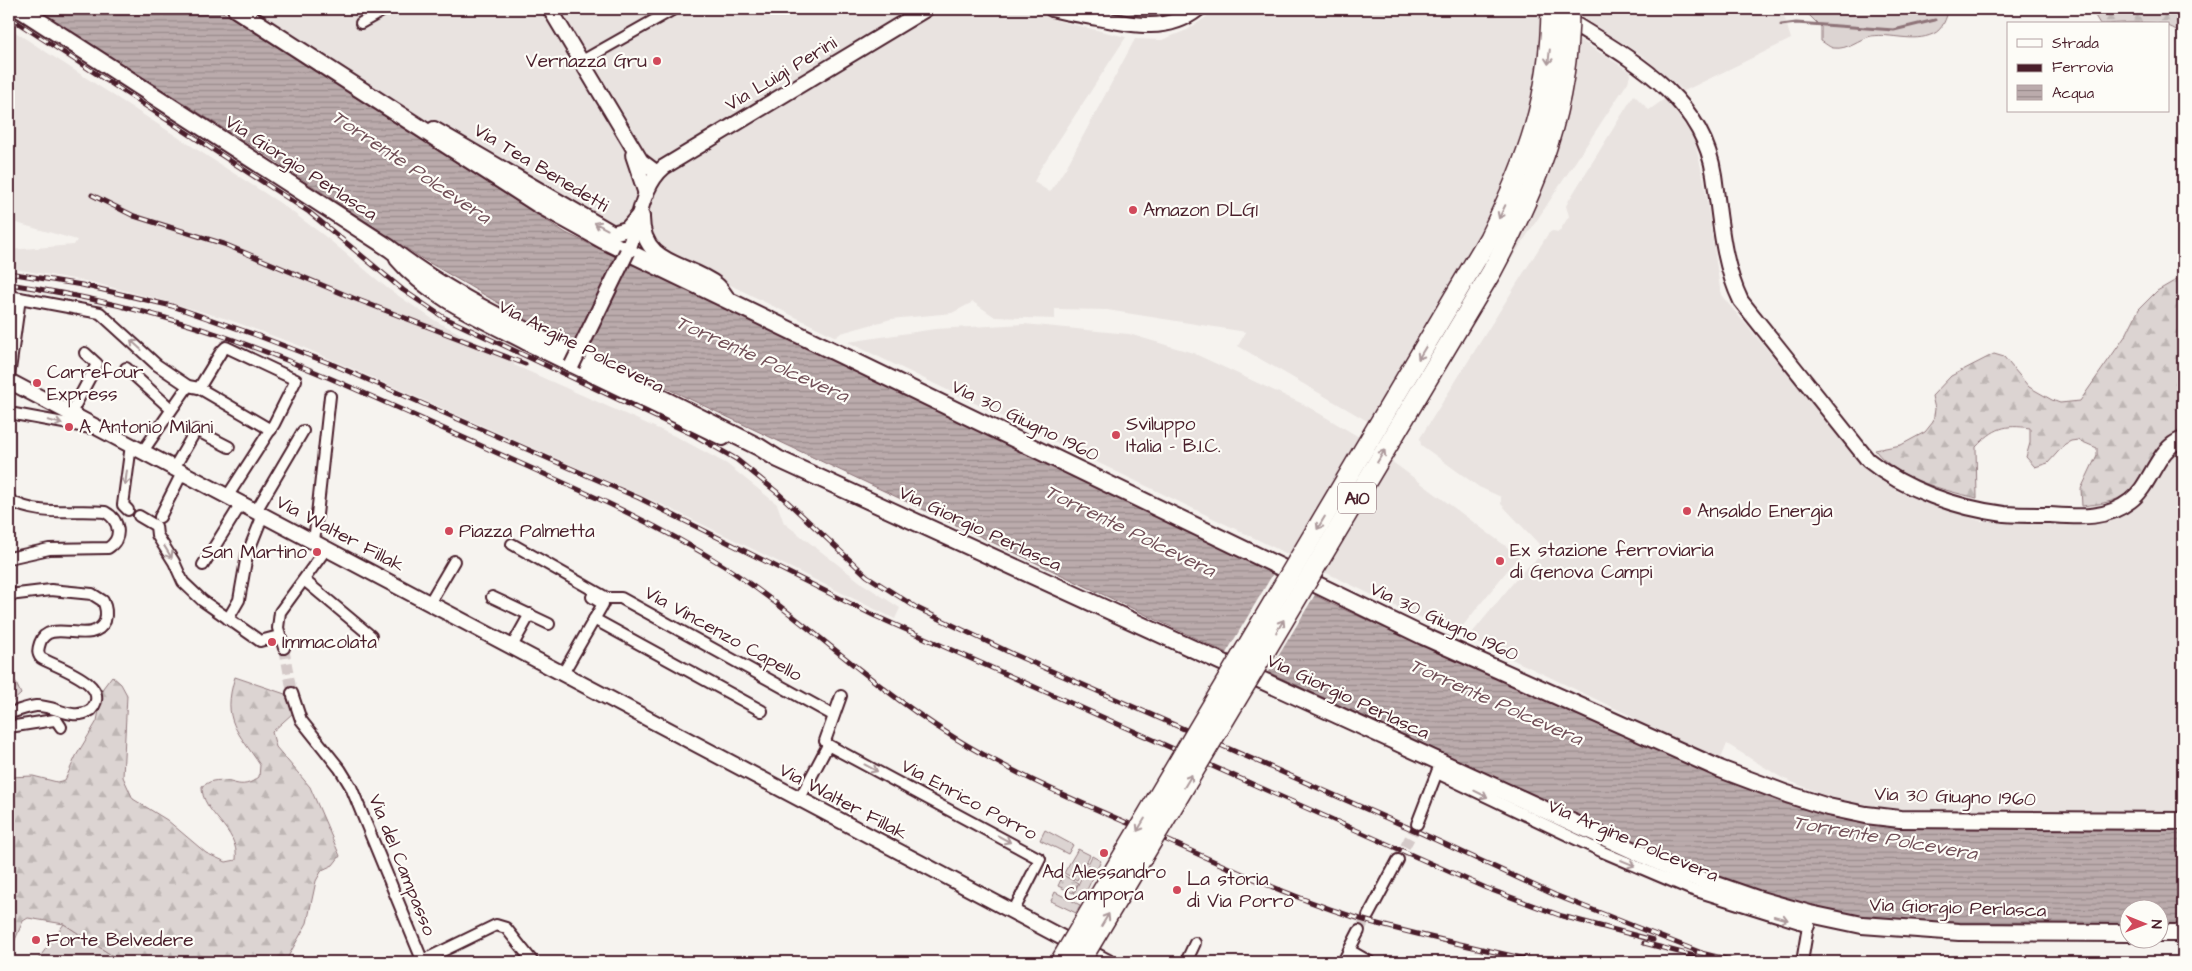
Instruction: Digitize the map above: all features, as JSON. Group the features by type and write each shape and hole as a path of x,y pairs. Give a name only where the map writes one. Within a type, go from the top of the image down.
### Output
{"highway":[{"name":"A10","path":"1060,962 1489,238 1522,168 1537,124 1548,64 1550,9"},
{"name":"A10","path":"1080,962 1482,288 1517,224 1542,167 1556,119 1566,71 1569,9"}],"main road":[{"name":"Via Giorgio Perlasca","path":"20,9 388,248 414,268 574,359 759,447 774,460 1439,768 1685,874 1757,899 1809,920 1959,932 2120,933"},
{"name":"Via Tea Benedetti","path":"236,9 538,204 627,252"},
{"path":"550,9 641,160 657,173 643,204 627,252 574,359"},
{"name":"Via Luigi Perini","path":"657,173 926,9"},
{"path":"1052,9 1119,22 1157,26 1183,18 1198,9"},
{"path":"1550,9 1644,69 1682,104 1706,144 1714,172 1729,270 1741,301 1868,460 1883,473 1903,484 1972,508 2005,514 2093,517 2120,508 2131,501 2170,445 2183,439"},
{"name":"Via Tea Benedetti","path":"416,126 436,129 614,233 627,229 643,204"},
{"path":"631,144 643,204"},
{"name":"Via 30 Giugno 1960","path":"643,204 642,227 652,249 662,258 717,285 729,300"},
{"name":"Via 30 Giugno 1960","path":"627,252 1423,636 1720,770 1786,794 1866,815 1900,819 2183,821"},
{"name":"Via Walter Fillak","path":"9,379 178,471 430,602 511,648 1108,962"},
{"path":"2170,933 2183,933"}],"street":[{"path":"246,9 254,15 256,22"},
{"path":"361,23 386,9"},
{"path":"582,61 674,9"},
{"path":"9,296 100,313 157,364 188,386 199,388 271,430"},
{"path":"9,379 20,298"},
{"path":"199,388 220,352 226,347 294,378 296,383 271,430 228,496"},
{"path":"71,413 97,364 85,353"},
{"path":"126,368 171,409"},
{"path":"128,510 123,505 137,448 188,386"},
{"path":"284,648 278,628 280,612 304,580 320,545 330,396"},
{"name":"Via Walter Fillak","path":"9,413 101,429"},
{"path":"160,517 196,430 229,447"},
{"path":"228,619 239,600 247,555 259,513 303,431"},
{"path":"9,500 28,509 59,512 106,512 116,522 118,532 115,542 108,548 50,549 9,558"},
{"path":"203,565 241,504"},
{"path":"139,516 156,526 157,535 174,562 183,582 203,601 260,640 279,636"},
{"name":"Via Vincenzo Capello","path":"512,544 607,598 621,598 833,715"},
{"path":"430,602 454,561"},
{"path":"304,580 371,636"},
{"path":"9,595 37,590 95,595 103,601 106,618 99,628 92,632 52,632 45,635 41,640 38,651 41,658 89,683 95,694 94,706 86,712 76,715 37,706 9,713"},
{"path":"562,675 603,604 582,591"},
{"path":"492,597 549,624"},
{"path":"511,648 530,614"},
{"path":"594,619 762,711"},
{"name":"Via del Campasso","path":"292,693 301,720 340,768 351,787 422,962 496,925 506,928 533,962"},
{"path":"799,800 828,745 825,740 841,696"},
{"path":"9,727 54,720 57,721 61,728"},
{"name":"Via Enrico Porro","path":"828,745 1040,859 1013,912"},
{"path":"1417,824 1439,768"},
{"path":"1368,916 1398,860"},
{"path":"1803,956 1809,920"},
{"path":"1343,962 1359,931"},
{"path":"1186,962 1195,943"},
{"path":"1349,950 1370,962"}],"shaded area":[{"path":"258,9 1026,9 1059,21 1126,37 1040,169 1034,182 1050,192 1067,166 1135,39 1162,40 1187,30 1218,9 1524,9 1543,17 1631,72 1628,82 1471,320 1388,433 1238,346 1246,332 1107,310 1055,309 1055,319 995,317 973,302 952,313 891,319 841,333 836,337 604,223 504,165 445,127 411,113 285,32"},
{"path":"1574,9 1782,9 1791,39 1684,91 1643,56 1572,11"},
{"path":"9,28 280,203 326,237 387,288 434,320 514,362 514,365 679,438 727,464 777,504 784,523 863,584 900,608 895,619 663,505 298,345 227,319 165,301 91,282 9,268 9,250 74,245 77,240 9,221"},
{"name":"Ansaldo Energia","path":"1634,95 1649,110 1666,98 1694,139 1704,180 1721,295 1865,465 1899,492 1981,521 2104,522 2128,511 2149,490 2179,448 2183,447 2183,815 1900,809 1863,805 1824,795 1782,778 1727,744 1720,761 1643,728 1631,716 1468,638 1522,572 1538,558 1539,544 1501,504 1501,497 1479,487 1421,445 1420,438 1548,234 1552,231 1559,232 1569,216 1566,206 1569,200"},
{"path":"1024,324 1129,334 1193,353 1305,405 1359,437 1519,556 1457,633 1397,607 848,342 935,329"}],"green space":[{"path":"1109,9 1144,9 1137,14"},
{"path":"1803,9 1949,9 1942,27 1925,37 1910,38 1879,35 1862,39 1848,46 1834,48 1821,41 1821,27"},
{"path":"2091,9 2157,9 2166,11 2183,9 2183,37 2177,30 2170,27 2170,22 2099,22"},
{"path":"2183,276 2183,432 2173,436 2158,449 2136,483 2119,498 2082,506 2081,489 2097,455 2097,448 2078,440 2071,441 2065,444 2048,463 2035,467 2026,457 2030,443 2030,428 2007,427 2000,429 1989,435 1976,447 1977,498 1936,487 1908,476 1895,469 1875,450 1901,445 1925,432 1933,422 1935,409 1932,396 1951,376 1994,354 2004,357 2029,387 2052,400 2060,403 2080,401 2126,335 2139,309 2157,291"},
{"path":"9,668 21,694 9,705"},
{"path":"112,676 121,684 127,695 123,777 133,799 167,820 206,853 226,862 236,860 236,849 227,830 207,805 203,796 202,786 212,781 220,780 241,784 252,782 259,777 260,765 239,734 231,715 231,692 235,677 285,694 293,713 272,732 276,747 310,787 340,856 333,865 322,870 316,881 307,923 285,962 122,962 64,924 28,918 23,921 9,954 9,777 33,776 57,782 65,780 76,756 97,721 103,688"},
{"path":"1045,830 1073,845 1068,854 1040,840"},
{"path":"1078,849 1090,855 1077,880 1064,873"},
{"path":"1092,856 1101,861 1083,898 1074,893"},
{"path":"1063,875 1078,883 1073,893 1058,886"},
{"path":"1055,892 1080,905 1076,913 1051,901"},
{"path":"64,924 122,962 36,962"}],"water":[{"name":"Torrente Polcevera","path":"35,9 218,9 566,233 1093,483 1334,605 1608,729 1786,804 1855,821 1919,827 2183,830 2183,925 2170,925 2170,898 2120,898 2120,925 1924,923 1868,917 1793,902 1691,868 1197,639 550,333 421,258 272,159"}],"pier":[{"path":"1274,572 1316,593 1267,675 1225,655"}],"waterway":[{"path":"1781,25 1796,23 1894,30 1935,20"}],"tunnel":[{"path":"284,648 292,693"},
{"path":"1398,860 1417,824"},
{"path":"1359,931 1368,916"}],"railway":[{"path":"9,17 309,212 403,290 443,317 694,435 736,459 778,493 867,576 917,608 1013,654 1423,834 1555,895 1702,953"},
{"path":"92,195 134,216 224,244 353,298 525,364"},
{"path":"9,273 82,285 172,306 334,365 639,498 873,615 1486,888 1562,916 1653,940"},
{"path":"9,284 117,305 197,327 286,360 380,400 601,500 694,548 755,588 875,682 937,727 970,747 1043,785 1245,875 1321,906 1374,923 1436,939 1539,962"},
{"path":"1644,943 1694,956"},
{"path":"1697,952 1738,962"}],"place":[{"name":"Vernazza Gru","path":"657,61"},
{"name":"Amazon DLG1","path":"1133,210"},
{"name":"Carrefour Express","path":"37,383"},
{"name":"A Antonio Milani","path":"69,427"},
{"name":"Sviluppo Italia - B.I.C.","path":"1116,435"},
{"name":"Ansaldo Energia","path":"1687,511"},
{"name":"Piazza Palmetta","path":"449,531"},
{"name":"San Martino","path":"317,552"},
{"name":"Ex stazione ferroviaria di Genova Campi","path":"1500,561"},
{"name":"Immacolata","path":"272,642"},
{"name":"Ad Alessandro Campora","path":"1104,853"},
{"name":"La storia di Via Porro","path":"1177,890"},
{"name":"Forte Belvedere","path":"36,940"}]}
